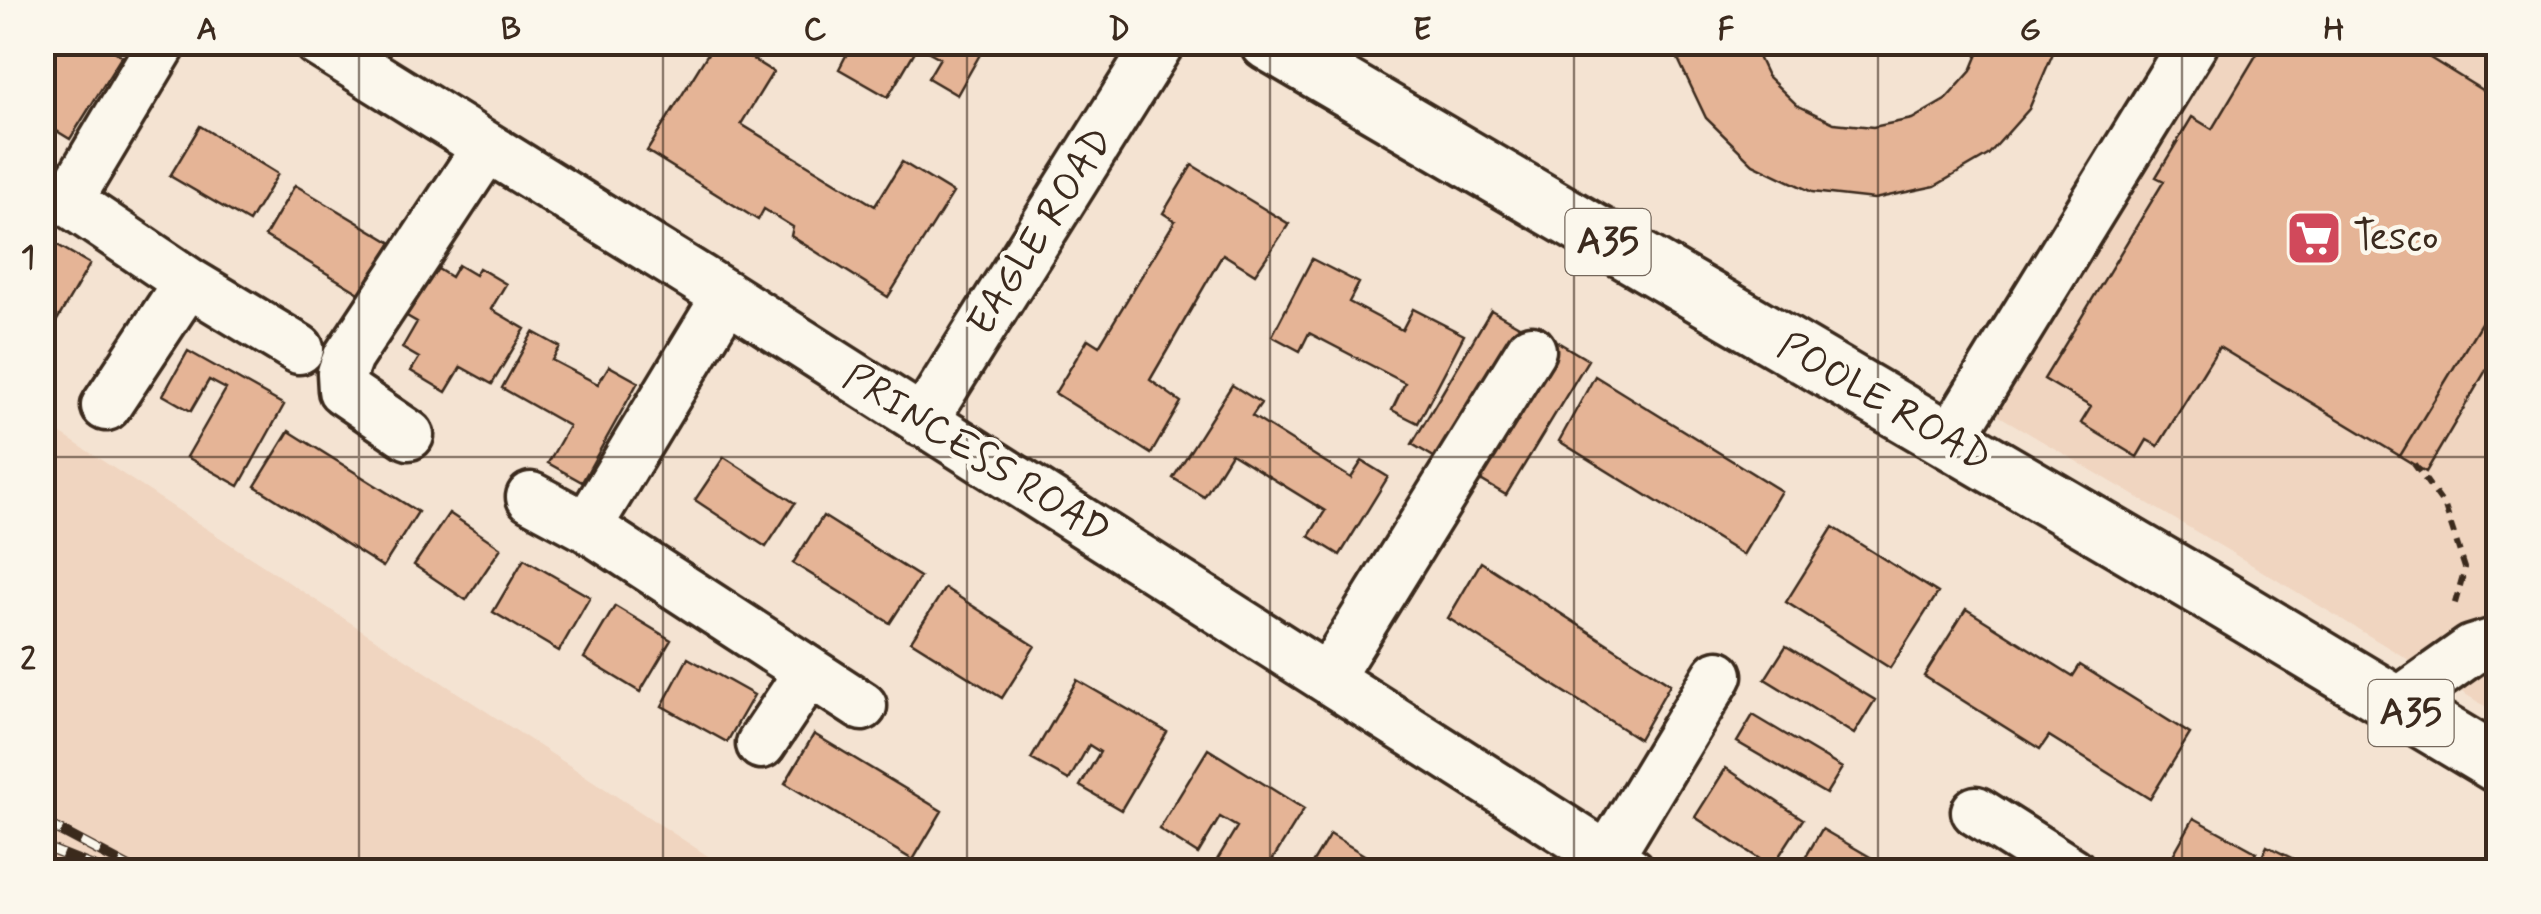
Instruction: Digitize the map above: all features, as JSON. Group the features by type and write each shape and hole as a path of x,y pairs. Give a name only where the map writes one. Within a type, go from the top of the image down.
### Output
{"highway":[{"name":"POOLE ROAD","path":"1268,42 2498,765"}],"street":[{"path":"163,42 55,193 188,282 300,349"},
{"name":"EAGLE ROAD","path":"922,422 1160,42"},
{"path":"1949,440 2194,42"},
{"name":"PRINCESS ROAD","path":"347,50 487,147 1620,864"},
{"path":"409,435 343,390 342,373 348,356 487,147"},
{"path":"106,406 188,282"},
{"path":"587,527 727,296"},
{"path":"1328,678 1531,350"},
{"path":"531,497 587,527 862,706"},
{"path":"2396,704 2472,650 2498,642"},
{"path":"761,744 808,672"},
{"path":"1620,864 1718,675"},
{"path":"1976,810 2072,872"}],"path":[{"path":"2414,464 2444,507 2464,568 2448,621"}],"shaded area":[{"path":"2163,43 2498,43 2498,714 1950,387"},
{"path":"43,422 731,871 43,871"}],"building":[{"path":"42,42 60,42 73,50 78,42 100,42 122,56 70,139 42,122"},
{"path":"715,42 725,42 773,72 741,124 875,206 902,162 953,193 888,297 791,236 793,227 764,209 758,220 647,151"},
{"path":"853,42 987,42 957,95 928,78 940,58 918,46 888,97 839,69"},
{"path":"1676,42 1751,42 1767,76 1797,105 1834,123 1873,127 1912,119 1945,100 1971,71 1983,42 2054,42 2029,109 1988,155 1935,186 1874,199 1812,192 1753,164 1706,118 1678,59"},
{"name":"Tesco","path":"2264,42 2404,42 2498,100 2498,295 2400,456 2219,347 2158,446 2147,440 2137,457 2081,423 2091,407 2044,379 2164,181 2156,177 2192,117 2212,129"},
{"path":"200,126 278,174 249,222 170,176"},
{"path":"1192,165 1289,224 1255,274 1223,254 1150,380 1181,402 1151,454 1055,393 1088,339 1099,346 1175,221 1163,213"},
{"path":"295,185 392,243 361,294 265,236"},
{"path":"42,236 90,264 49,334 42,330"},
{"path":"1312,259 1359,283 1349,302 1402,330 1413,309 1464,335 1418,423 1392,410 1405,383 1309,333 1300,351 1272,336"},
{"path":"458,265 475,275 479,268 506,284 491,309 525,329 492,384 461,367 446,392 411,371 419,358 402,348 417,322 405,315 433,266 451,277"},
{"path":"2498,295 2498,350 2426,472 2400,456"},
{"path":"1491,310 1519,326 1439,460 1412,444"},
{"path":"533,332 560,347 552,360 598,384 609,366 638,382 582,482 548,463 569,426 502,388"},
{"path":"1556,341 1588,360 1506,495 1474,476"},
{"path":"188,351 284,405 239,486 187,457 226,389 209,380 191,411 163,395"},
{"path":"1595,376 1781,491 1743,555 1559,441"},
{"path":"1232,385 1261,403 1252,416 1351,478 1362,461 1388,477 1340,555 1309,536 1325,511 1231,453 1204,497 1173,478"},
{"path":"289,431 418,512 383,567 255,486"},
{"path":"724,457 795,503 766,547 695,500"},
{"path":"449,513 501,548 466,600 414,565"},
{"path":"823,516 920,577 890,623 793,563"},
{"path":"1833,527 1938,593 1890,668 1786,602"},
{"path":"524,559 590,597 559,651 493,612"},
{"path":"1481,562 1670,684 1639,739 1448,618"},
{"path":"945,588 1035,646 1002,698 911,641"},
{"path":"615,606 671,640 640,692 584,658"},
{"path":"1966,609 2073,676 2080,665 2190,734 2150,799 2049,736 2040,749 1924,676"},
{"path":"1786,646 1875,700 1854,734 1765,679"},
{"path":"688,658 754,695 727,742 662,706"},
{"path":"1077,680 1167,732 1121,810 1080,786 1100,752 1089,745 1069,780 1031,759"},
{"path":"1753,715 1842,768 1826,794 1737,742"},
{"path":"814,734 942,811 913,860 785,783"},
{"path":"1208,749 1304,809 1265,872 1229,872 1215,863 1237,827 1220,817 1198,854 1159,829"},
{"path":"1726,768 1803,819 1772,867 1695,817"},
{"path":"2194,818 2256,852 2245,872 2186,872 2169,862"},
{"path":"1822,829 1896,872 1797,872"},
{"path":"1330,834 1392,872 1307,872"},
{"path":"2267,846 2320,872 2255,872"}],"railway":[{"path":"42,821 138,872"},
{"path":"42,846 107,872"}],"place":[{"name":"Tesco","path":"2314,238"}]}
